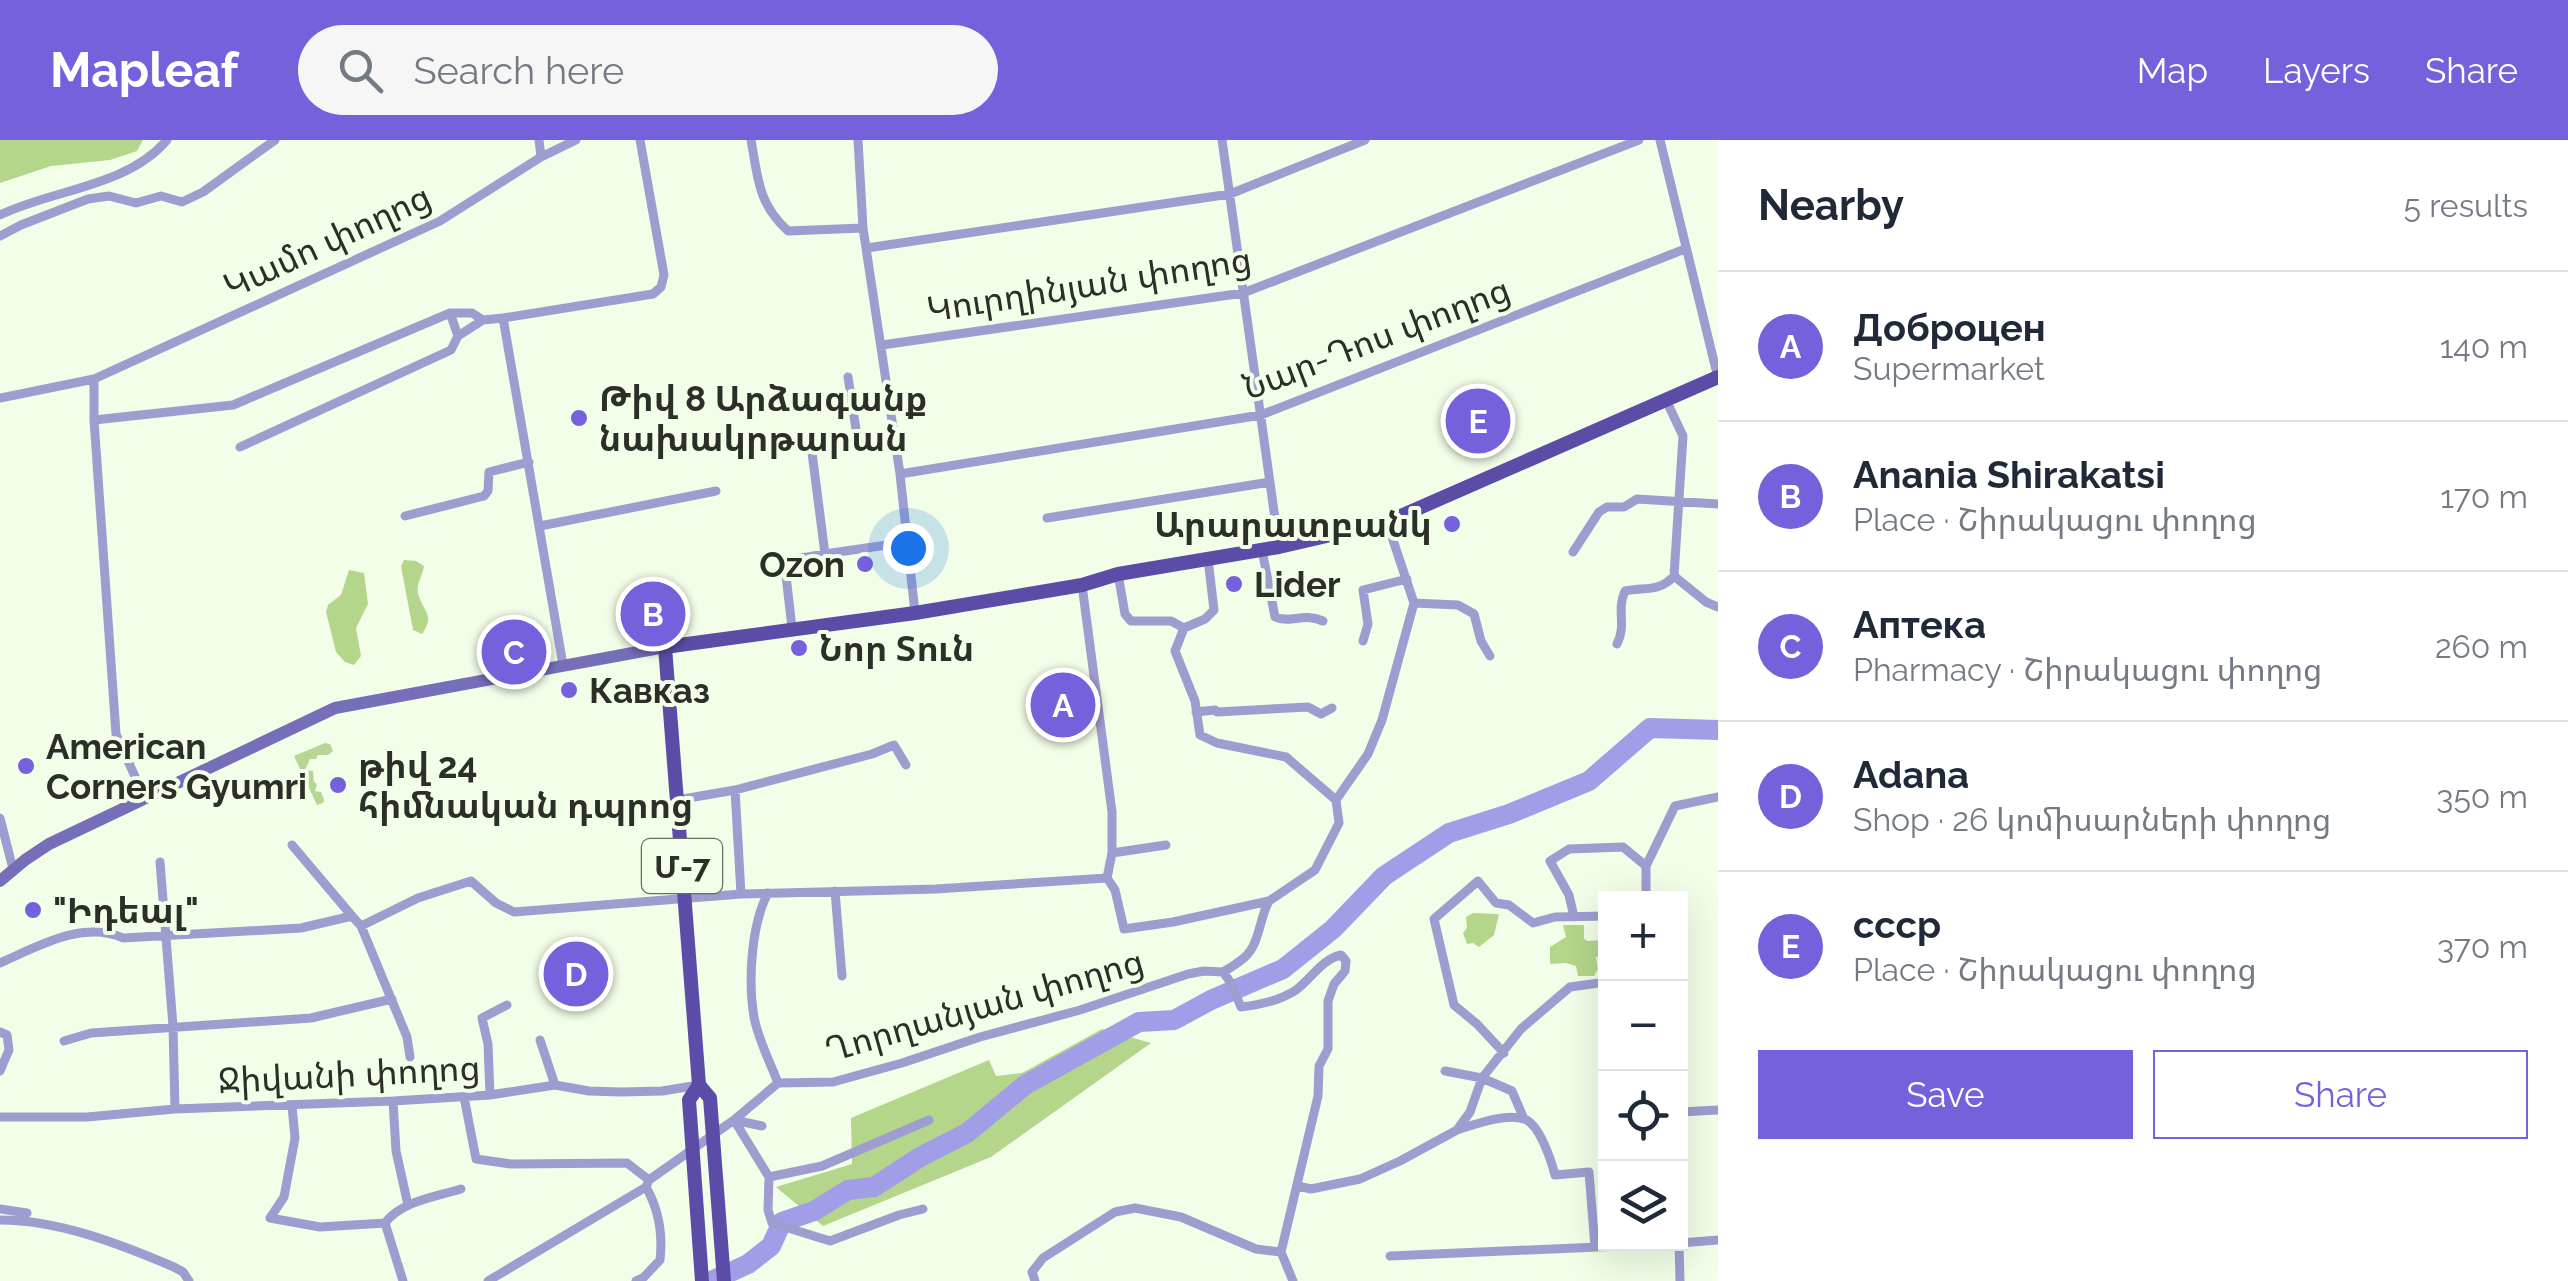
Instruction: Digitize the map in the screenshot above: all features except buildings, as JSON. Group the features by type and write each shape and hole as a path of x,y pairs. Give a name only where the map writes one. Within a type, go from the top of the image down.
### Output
{"main road":[{"path":"0,880 49,844 335,708 665,647 915,613 1082,585 1118,574 1279,547 1387,522 1718,378"},
{"name":"Մ-7","path":"665,647 699,1086 710,1098 724,1281"},
{"name":"Մ-7","path":"699,1086 689,1100 702,1281"}],"street":[{"path":"0,215 121,174 154,156 167,140"},
{"path":"0,236 88,199 109,196 136,204 161,196 182,202 203,192 275,140"},
{"path":"538,140 541,157"},
{"name":"Կամո փողոց","path":"0,398 94,379 440,221 541,157 576,140"},
{"path":"240,447 451,350 458,336 483,320 652,294 661,286 664,276 640,140"},
{"path":"751,140 761,197 772,217 788,231 864,228"},
{"path":"872,140 858,141 864,228 900,474 915,613"},
{"path":"1222,140 1279,547"},
{"path":"866,248 1230,194 1365,140"},
{"name":"Կուրղինյան փողոց","path":"882,345 1243,293 1639,140"},
{"path":"1660,140 1718,378"},
{"name":"Նար-Դոս փողոց","path":"900,474 1261,415 1685,249"},
{"path":"94,420 233,405 450,313 472,313 483,320"},
{"path":"450,313 458,336"},
{"path":"503,318 563,665"},
{"path":"848,377 857,436"},
{"path":"94,379 116,734 145,799"},
{"path":"1617,644 1622,634 1620,603 1625,591 1658,588 1674,576 1683,436 1666,400"},
{"path":"826,554 811,445 894,433"},
{"path":"406,516 484,496 489,472 529,462"},
{"path":"1047,518 1270,482"},
{"path":"540,526 716,491"},
{"path":"1573,552 1599,512 1607,508 1638,499 1718,504"},
{"path":"1336,800 1368,754 1382,720 1414,604 1387,522"},
{"path":"792,628 785,567 790,560 907,542"},
{"path":"1262,550 1276,617 1283,620 1311,616 1323,621"},
{"path":"1082,585 1112,812 1112,853 1107,878 1124,929 1173,922 1269,901 1315,870 1339,823 1336,800 1286,757 1218,743 1200,735 1192,692 1176,651 1184,628 1214,610 1208,559"},
{"path":"1118,574 1124,614 1132,621 1172,621 1184,628"},
{"path":"1674,576 1718,607"},
{"path":"1363,641 1368,624 1363,590 1408,579"},
{"path":"1706,602 1718,594"},
{"path":"1414,604 1458,606 1478,612 1480,641 1490,656"},
{"path":"1196,712 1308,708 1321,714 1332,708"},
{"path":"677,800 735,790 894,745 906,765"},
{"path":"735,790 740,894"},
{"path":"1646,891 1646,866 1676,806 1718,797"},
{"path":"0,818 13,868"},
{"path":"292,845 361,926 407,1036 410,1057"},
{"path":"1112,853 1166,845"},
{"path":"1574,917 1569,896 1550,861 1569,849 1623,847 1646,866"},
{"path":"160,862 168,936 175,1110"},
{"path":"361,926 418,898 472,881 496,903 514,912 740,894 1107,878"},
{"path":"1504,1053 1454,1005 1434,919 1478,881 1496,904 1510,905 1533,924 1555,918 1598,916"},
{"path":"835,891 842,976"},
{"path":"488,1281 647,1184 778,1083 754,1020 750,985 761,906 768,894"},
{"path":"1269,901 1256,941 1246,956 1222,972 1240,1007 1294,992 1332,957 1341,956 1346,961 1345,971 1334,984 1328,1001 1328,1049 1319,1066 1318,1096 1281,1252 1293,1281"},
{"path":"0,964 66,934 112,933 123,938 301,928 352,916"},
{"name":"Ղորղանյան փողոց","path":"778,1083 832,1082 1152,985 1204,972 1222,972"},
{"path":"1457,1130 1470,1112 1482,1078 1521,1030 1570,987 1598,983"},
{"path":"64,1041 92,1033 311,1018 392,999"},
{"path":"490,1096 488,1044 482,1018 507,1005"},
{"path":"0,1032 7,1035 9,1050 0,1070"},
{"path":"540,1040 556,1085"},
{"path":"1445,1071 1482,1078 1512,1091 1524,1119 1534,1126 1555,1174 1590,1172 1594,1247"},
{"name":"Ջիվանի փողոց","path":"0,1118 490,1096 556,1085 621,1092 699,1086"},
{"path":"464,1097 476,1159 511,1164 628,1164 647,1184 661,1228 660,1260 636,1281"},
{"path":"393,1101 396,1152 408,1204"},
{"path":"292,1106 295,1138 284,1196 270,1218 320,1228 385,1223"},
{"path":"1688,1112 1718,1110"},
{"path":"1298,1186 1311,1189 1360,1180 1457,1130 1481,1122 1524,1119"},
{"path":"734,1120 762,1126"},
{"path":"734,1120 768,1177 772,1223 830,1241 922,1210"},
{"path":"768,1177 822,1166 928,1120"},
{"path":"404,1281 385,1223 388,1218 408,1204 461,1189"},
{"path":"1035,1281 1032,1272 1043,1258 1115,1212 1134,1208 1181,1217 1256,1250 1281,1252"},
{"path":"0,1209 27,1213"},
{"path":"0,1220 30,1220 124,1248 174,1266 189,1281"},
{"path":"1688,1242 1718,1240"},
{"path":"1390,1256 1598,1247"},
{"path":"1680,1251 1680,1281"}],"green space":[{"path":"0,140 143,140 137,151 110,160 51,166 0,183"},
{"path":"404,560 424,566 418,590 428,622 422,634 413,630 401,566"},
{"path":"349,570 364,573 368,604 356,628 361,656 354,665 336,652 326,612 328,605 341,595"},
{"path":"325,743 333,751 310,759 305,770 313,771 315,791 321,792 324,800 317,805 294,756"},
{"path":"1473,913 1499,914 1494,935 1479,947 1467,944 1463,933 1467,928 1466,917"},
{"path":"1563,925 1584,925 1584,939 1598,940 1598,969 1594,976 1578,976 1576,966 1566,963 1550,964 1550,947 1566,937"},
{"path":"1102,1029 1151,1043 991,1157 823,1226 776,1187 852,1164 851,1118 989,1060 996,1076 1022,1073"}],"waterway":[{"path":"711,1281 748,1264 771,1246 782,1222 814,1211 848,1190 874,1187 967,1133 1025,1085 1139,1022 1174,1020 1283,969 1333,929 1384,876 1449,833 1509,814 1589,781 1650,728 1718,730"}],"place":[{"name":"Թիվ 8 Արձագանք նախակրթարան","path":"579,418"},
{"name":"ссср","path":"1478,421"},
{"name":"Արարատբանկ","path":"1452,524"},
{"name":"Ozon","path":"865,564"},
{"name":"Lider","path":"1234,584"},
{"name":"Anania Shirakatsi","path":"653,614"},
{"name":"Նոր Տուն","path":"799,648"},
{"name":"Аптека","path":"514,652"},
{"name":"Кавказ","path":"569,690"},
{"name":"Доброцен","path":"1063,705"},
{"name":"American Corners Gyumri","path":"26,766"},
{"name":"թիվ 24 հիմնական դպրոց","path":"338,785"},
{"name":"\"Իդեալ\"","path":"33,910"},
{"name":"Adana","path":"576,974"}]}
